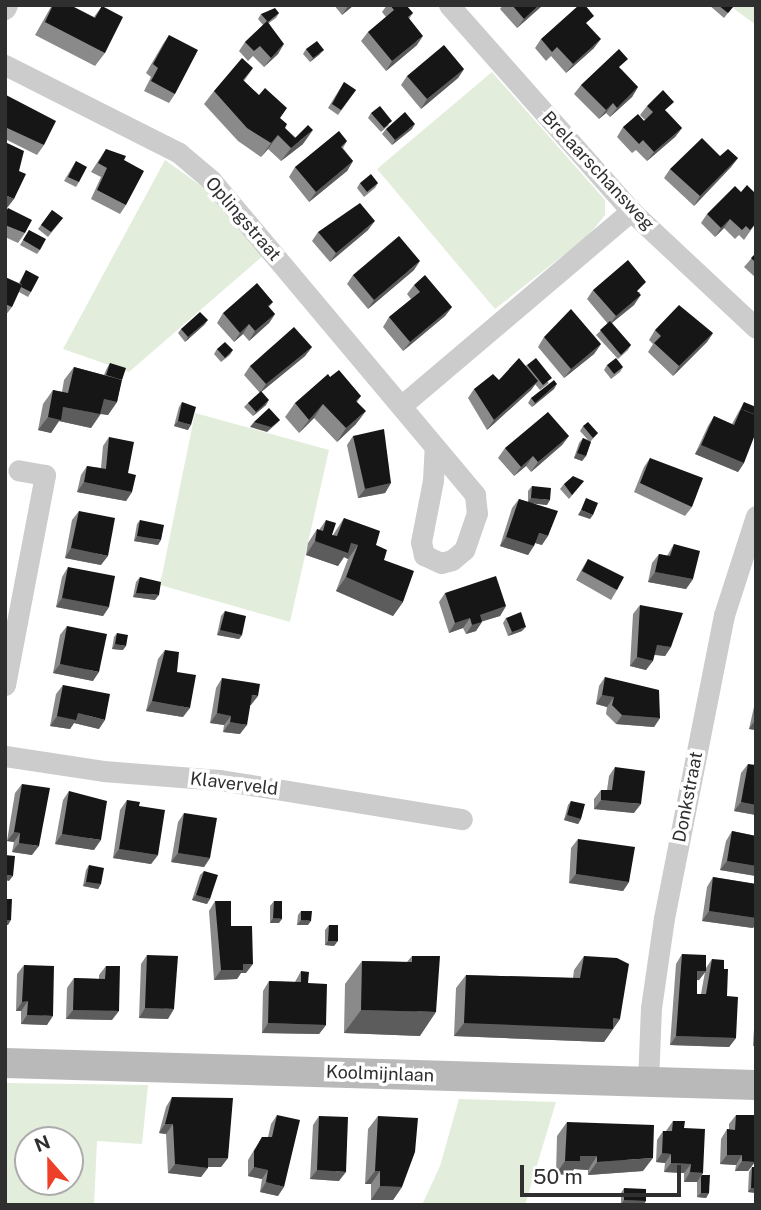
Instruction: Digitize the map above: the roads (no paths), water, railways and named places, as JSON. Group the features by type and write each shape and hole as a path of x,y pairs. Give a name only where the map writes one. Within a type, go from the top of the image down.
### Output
{"street":[{"name":"Brelaarschansweg","path":"449,5 631,211 756,328"},
{"name":"Oplingstraat","path":"5,65 178,153 211,180 401,406 475,495 477,513 464,550 452,560 441,563 424,555 421,542 435,447"},
{"path":"401,406 631,211"},
{"path":"5,685 10,633 45,475 18,470"},
{"name":"Donkstraat","path":"648,1082 651,1008 664,918 724,615 756,516"},
{"name":"Klaverveld","path":"5,756 103,771 220,780 462,819"},
{"name":"Koolmijnlaan","path":"5,1063 756,1085"}]}
